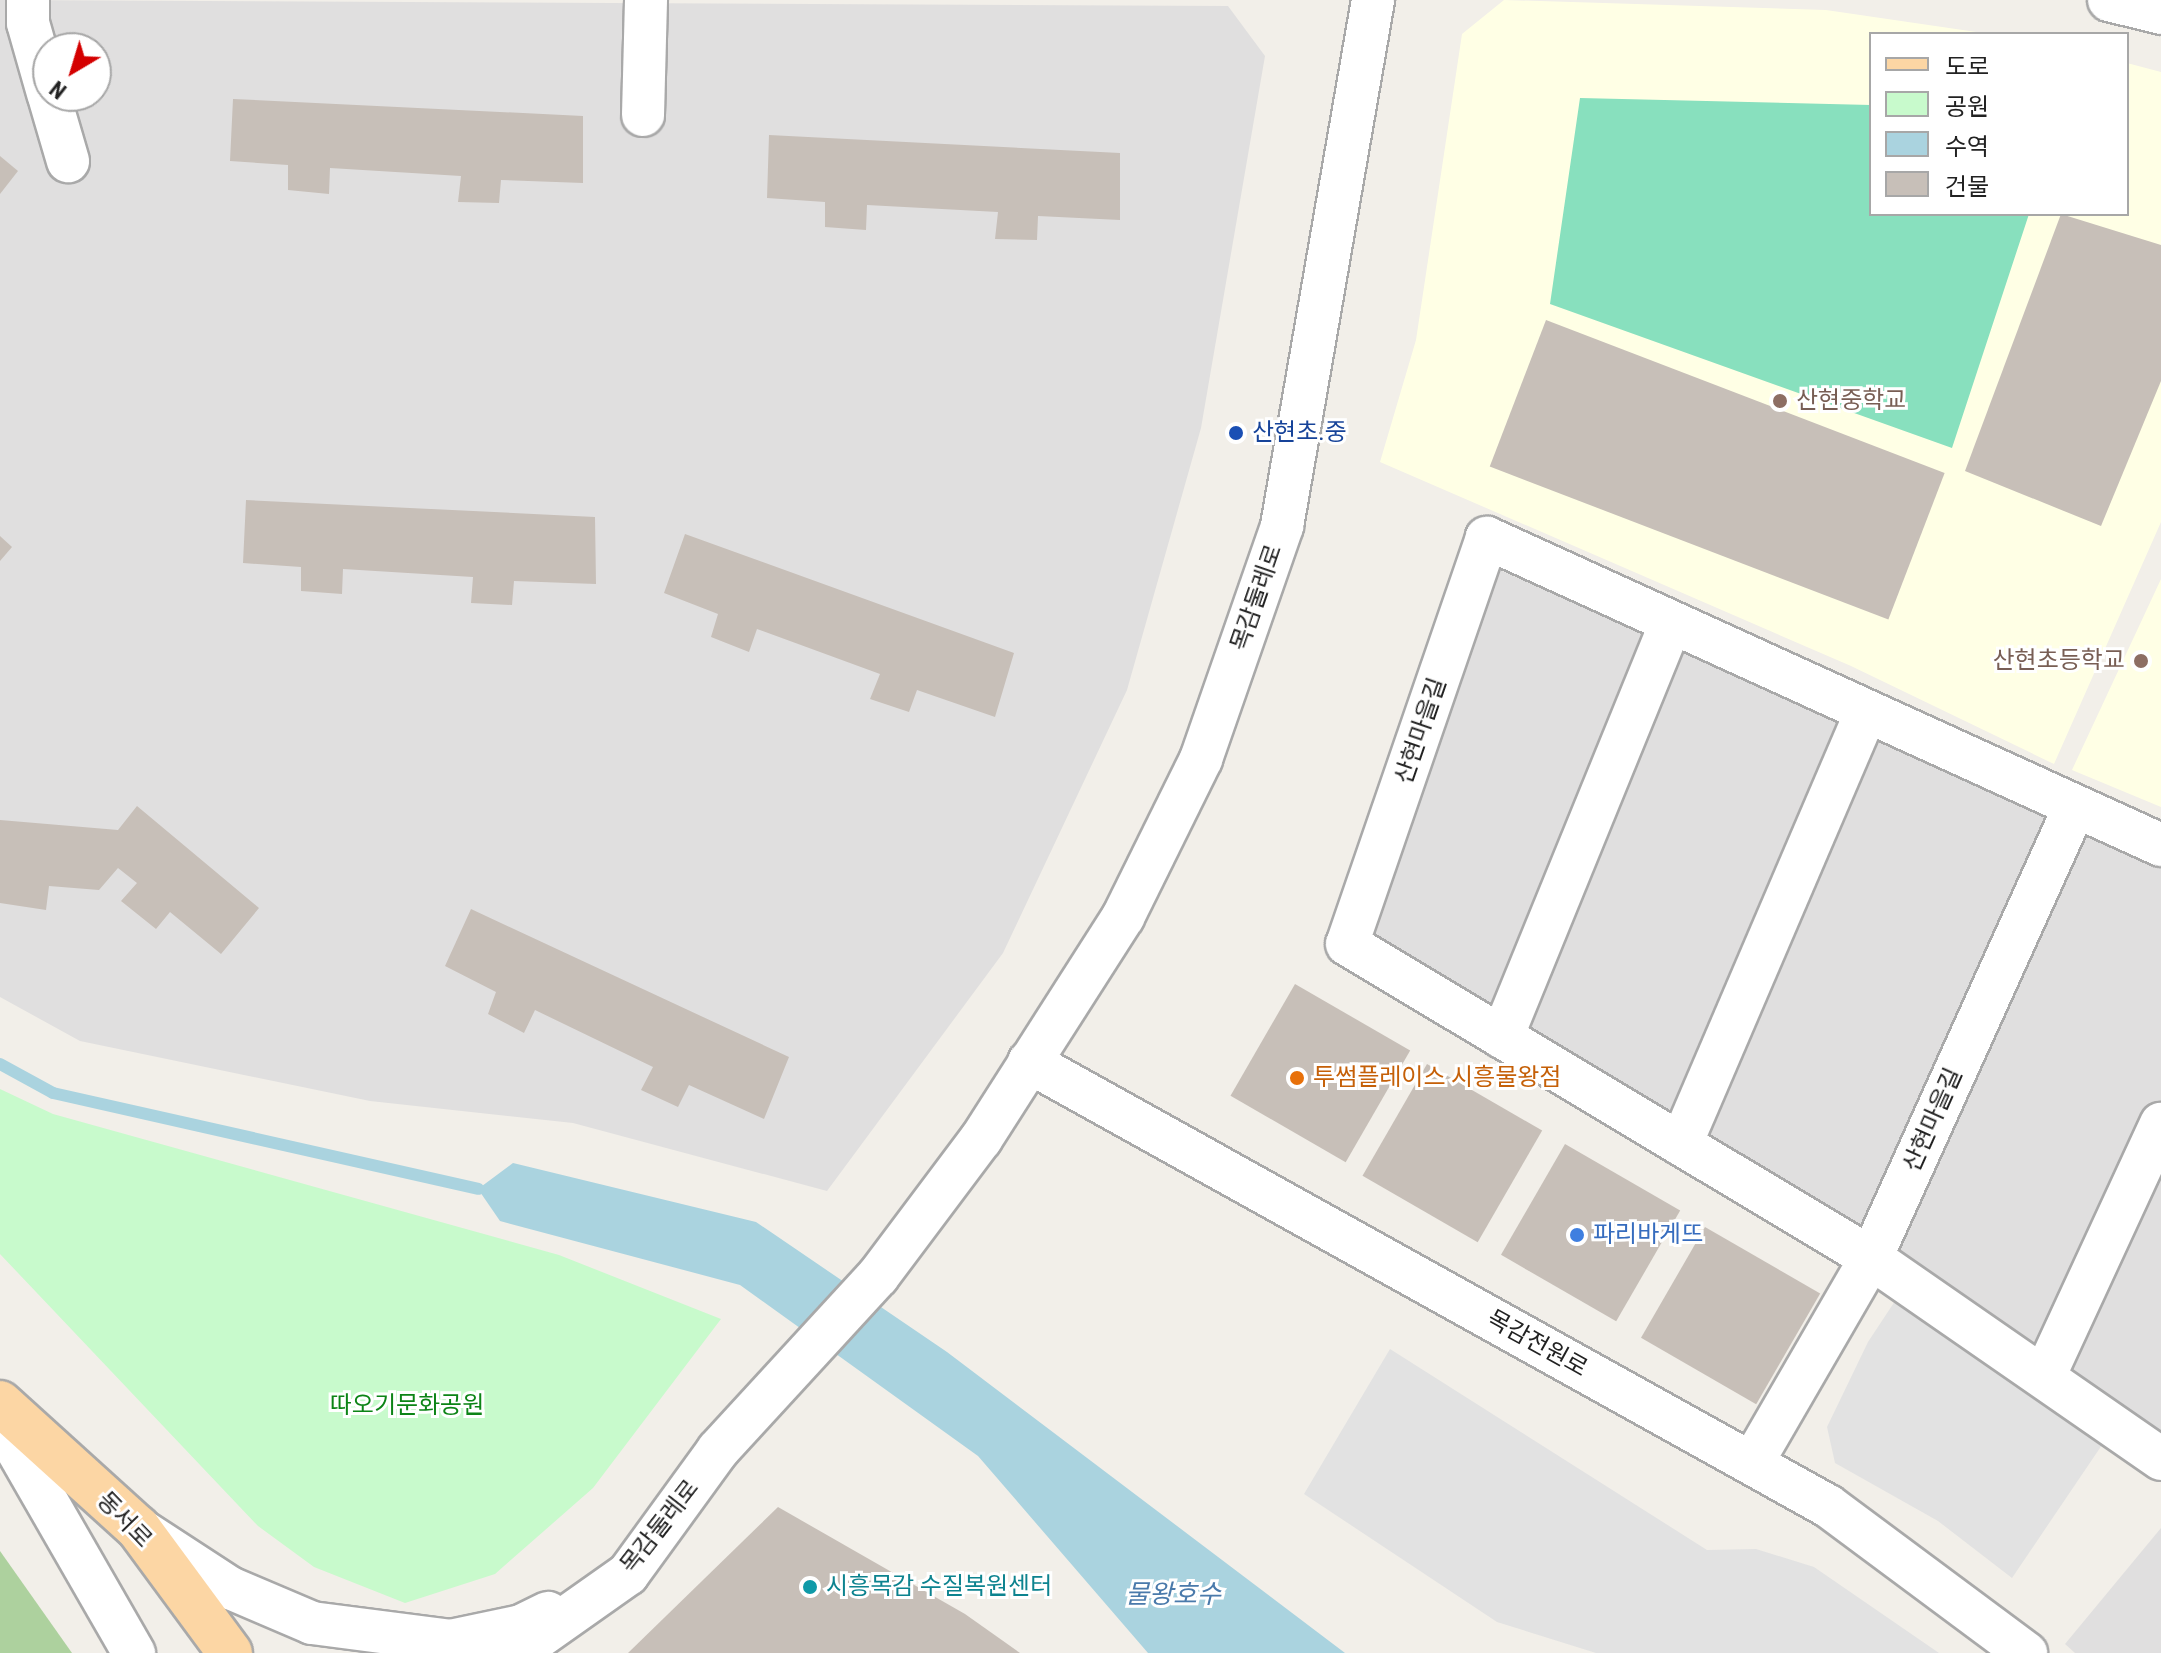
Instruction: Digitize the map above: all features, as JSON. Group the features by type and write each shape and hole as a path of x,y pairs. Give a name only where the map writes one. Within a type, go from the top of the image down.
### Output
{"main road":[{"name":"동서로","path":"0,1403 138,1528 230,1653"}],"street":[{"path":"28,0 28,23 32,37"},
{"path":"643,115 646,0"},
{"name":"목감둘레로","path":"516,1653 628,1574 718,1450 878,1276 981,1139 1123,917 1201,759 1282,526 1373,0"},
{"path":"2109,0 2161,13"},
{"path":"53,112 68,161"},
{"name":"산현마을길","path":"2161,845 1487,538 1347,944 1871,1258 2161,1459"},
{"path":"1502,1037 1671,623"},
{"path":"1681,1144 1866,712"},
{"name":"산현마을길","path":"1752,1463 1871,1258 2075,807"},
{"name":"목감전원로","path":"1029,1062 1828,1506 2026,1653"},
{"path":"2044,1377 2161,1124"},
{"path":"0,1420 134,1653"},
{"path":"138,1528 230,1588 312,1623 384,1636 450,1641 521,1626 628,1574"},
{"path":"549,1653 628,1574"}],"shaded area":[{"path":"0,0 1228,6 1265,56 1201,428 1127,690 1003,953 827,1191 573,1123 370,1101 80,1041 0,997"},
{"name":"산현중학교","path":"1504,0 1826,10 1976,32 1869,32 1869,216 2129,216 2129,64 2161,72 2161,522 2054,764 1851,666 1380,462 1416,340 1462,34"},
{"path":"1493,567 2161,863 2161,1443 1365,935"},
{"name":"산현초등학교","path":"2161,579 2161,807 2072,770"},
{"path":"1899,1295 2104,1442 2012,1578 1938,1521 1835,1463 1827,1427 1868,1342"},
{"path":"1390,1349 1707,1550 1756,1549 1814,1567 1939,1653 1596,1653 1497,1622 1304,1494"},
{"path":"2161,1528 2161,1653 2075,1653 2065,1644"}],"green space":[{"path":"1580,98 1869,105 1869,216 2028,216 1952,448 1550,304"},
{"name":"따오기문화공원","path":"0,1089 53,1114 559,1255 721,1319 593,1488 495,1574 405,1603 314,1567 258,1526 0,1254"},
{"path":"0,1551 72,1653 0,1653"}],"water":[{"name":"물왕호수","path":"513,1163 756,1222 947,1352 1345,1653 1148,1653 978,1456 740,1285 500,1221 478,1189"}],"building":[{"path":"233,99 583,116 583,183 501,180 499,203 458,202 461,176 330,168 329,194 288,190 288,165 230,161"},
{"path":"769,135 1120,153 1120,220 1038,216 1037,240 995,239 998,212 867,205 866,230 825,227 825,202 767,198"},
{"path":"0,156 18,171 0,194"},
{"path":"2060,216 2161,245 2161,381 2101,526 1965,471"},
{"path":"1546,320 1945,473 1888,620 1490,467"},
{"path":"246,500 595,517 596,584 514,581 512,605 471,603 473,577 343,569 342,594 301,591 301,567 243,563"},
{"path":"685,534 1014,653 995,717 917,690 909,712 870,699 880,674 757,629 749,652 711,637 718,614 664,593"},
{"path":"0,536 12,547 0,561"},
{"path":"137,806 259,908 221,954 170,912 156,929 121,901 137,883 118,868 99,890 49,886 46,910 0,903 0,820 118,830"},
{"path":"471,909 789,1057 764,1119 689,1085 678,1107 641,1090 653,1067 535,1010 524,1033 488,1014 496,992 445,966"},
{"path":"1295,984 1410,1050 1346,1162 1230,1096"},
{"path":"1427,1064 1542,1130 1478,1242 1362,1176"},
{"path":"1565,1144 1680,1210 1616,1321 1501,1255"},
{"path":"1705,1227 1820,1294 1756,1404 1641,1338"},
{"name":"시흥목감 수질복원센터","path":"778,1507 965,1614 1020,1653 628,1653"}],"waterway":[{"path":"0,1064 53,1093 478,1189"}],"place":[{"name":"산현중학교","path":"1780,401"},
{"name":"산현초.중","path":"1236,433"},
{"name":"산현초등학교","path":"2141,661"},
{"name":"투썸플레이스 시흥물왕점","path":"1297,1078"},
{"name":"파리바게뜨","path":"1577,1235"},
{"name":"시흥목감 수질복원센터","path":"810,1587"}]}
